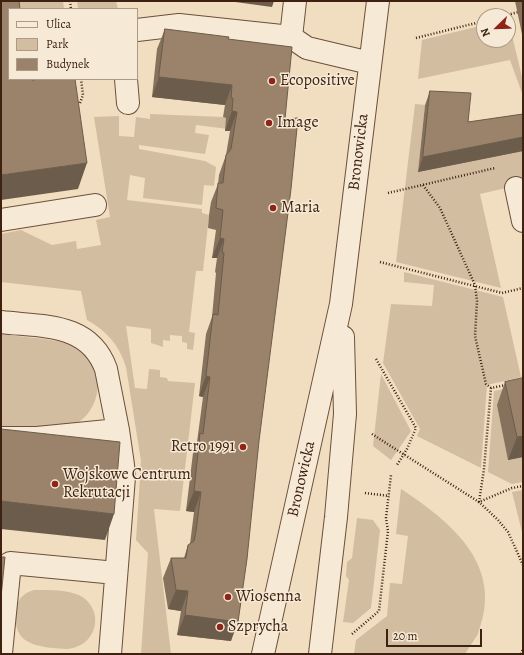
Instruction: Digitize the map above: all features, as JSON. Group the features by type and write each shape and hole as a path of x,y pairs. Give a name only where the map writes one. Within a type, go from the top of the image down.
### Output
{"street":[{"path":"291,38 295,1"},
{"name":"Bronowicka","path":"262,654 341,304 378,1"},
{"path":"138,30 179,25 291,38 307,48 370,63"},
{"path":"126,80 128,103"},
{"path":"516,188 523,221"},
{"path":"1,220 95,205"},
{"name":"Bronowicka","path":"320,654 336,517 345,414 341,304"},
{"path":"1,322 64,329 79,336 93,347 106,369 118,430 124,477 110,654"},
{"path":"1,438 37,438 118,430"},
{"path":"1,653 10,563 116,573"}],"path":[{"path":"416,38 476,23"},
{"path":"80,103 83,95 81,80"},
{"path":"388,193 500,167"},
{"path":"423,185 440,208 475,285 476,343 486,384 490,388 484,470 479,502"},
{"path":"380,262 502,293 523,288"},
{"path":"376,359 416,428 398,465"},
{"path":"490,388 510,384"},
{"path":"370,432 479,502 508,532 523,565"},
{"path":"350,636 379,611 388,531 386,518 391,475"},
{"path":"479,502 512,488 523,486"},
{"path":"362,493 389,496"},
{"path":"521,654 523,649"}],"green space":[{"path":"6,1 63,1 64,8 9,8"},
{"path":"77,1 116,1 118,8 78,8"},
{"path":"476,27 476,48 515,48 523,81 523,96 510,60 418,79 422,40"},
{"path":"415,104 425,105 418,172 523,151 523,184 480,194 501,288 396,262"},
{"path":"150,114 223,117 238,120 236,130 196,125 195,133 209,135 205,154 139,145 139,149 205,161 216,167 214,186 204,185 202,205 143,198 145,178 130,175 127,200 202,209 202,213 209,215 203,271 196,271 189,332 195,333 193,350 187,349 187,343 182,342 182,336 170,335 170,341 163,340 163,347 151,343 151,329 126,326 135,388 147,389 149,369 160,370 160,377 167,378 168,381 195,383 180,511 154,509 171,654 141,654 148,553 136,540 141,461 126,367 120,352 116,345 101,329 87,320 81,291 1,282 1,234 21,230 52,245 76,241 77,249 101,245 96,220 110,217 94,117 119,116 119,136 134,137 136,117 150,119"},
{"path":"404,272 503,297 521,377 487,385 481,468 417,436 420,429 383,363 391,304 432,306 434,285 404,282"},
{"path":"1,334 64,342 84,351 91,359 97,373 98,390 92,408 84,418 74,424 58,427 1,427"},
{"path":"381,374 411,431 391,460 373,446"},
{"path":"523,385 508,460 523,457 523,482 512,484 488,472 494,391"},
{"path":"401,489 438,516 454,531 468,548 479,566 484,586 484,609 478,634 465,654 354,654 356,640 387,616 390,583 402,584 408,536 396,534"},
{"path":"523,490 523,536 512,492"},
{"path":"357,518 373,520 380,530 371,608 353,623 343,622 349,580 346,576 347,562 352,558"},
{"path":"34,590 53,590 73,593 84,598 94,611 95,619 95,626 88,640 81,645 65,649 43,647 24,639 17,628 16,611 19,600 26,593"}],"building":[{"path":"1,1 19,1 20,8 8,8 8,80 75,80 87,163 1,175"},
{"path":"165,29 292,47 285,119 298,118 291,189 259,441 247,559 238,622 185,615 188,591 176,590 171,558 186,558 188,545 194,541 196,531 201,492 194,491 200,433 203,434 210,377 206,376 213,314 218,315 224,253 222,252 224,239 220,238 223,210 216,208 218,183 223,183 226,155 231,149 237,112 232,111 232,85 159,77"},
{"path":"430,91 471,93 468,122 523,114 523,137 423,157"},
{"path":"523,378 523,436 517,437 505,382"},
{"path":"1,429 120,442 114,514 1,501"},
{"path":"1,557 5,557 1,597"}],"place":[{"name":"Ecopositive","path":"272,81"},
{"name":"Image","path":"269,123"},
{"name":"Maria","path":"273,208"},
{"name":"Retro 1991","path":"243,447"},
{"name":"Wojskowe Centrum Rekrutacji","path":"55,484"},
{"name":"Wiosenna","path":"228,597"},
{"name":"Szprycha","path":"220,627"}]}
